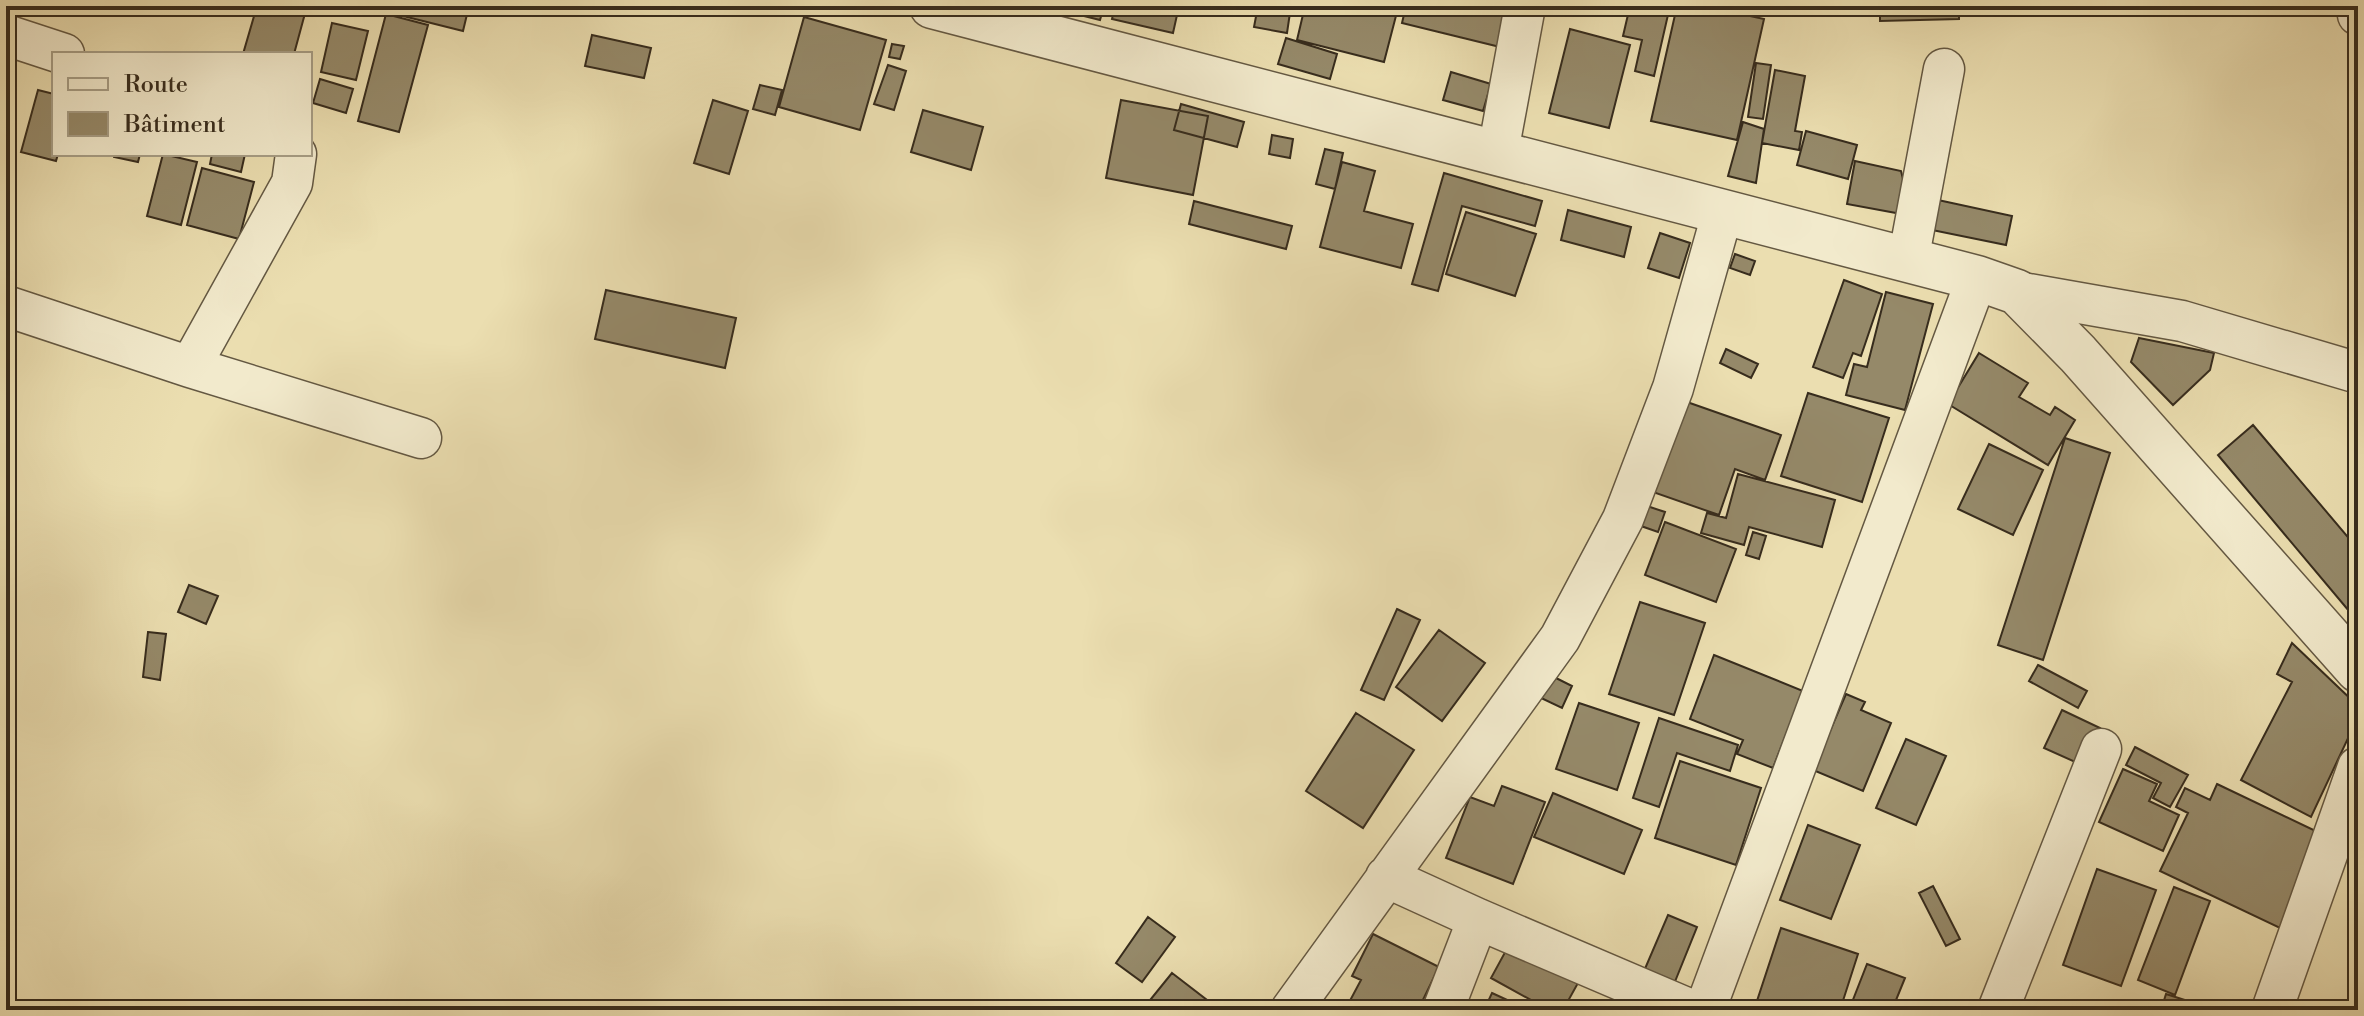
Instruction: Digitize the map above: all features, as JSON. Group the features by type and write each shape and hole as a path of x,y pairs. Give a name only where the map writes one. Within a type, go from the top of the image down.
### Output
{"street":[{"path":"932,6 1723,211 1977,278 2017,292 2182,321 2358,373"},
{"path":"1498,152 1525,6"},
{"path":"2357,6 2358,15"},
{"path":"6,35 58,52"},
{"path":"1908,261 1944,69"},
{"path":"190,367 292,183 296,156"},
{"path":"1291,1010 1560,638 1623,519 1673,388 1723,211"},
{"path":"1705,1010 1977,278"},
{"path":"2017,292 2078,354 2358,670"},
{"path":"6,306 421,438"},
{"path":"1998,1010 2101,749"},
{"path":"2272,1010 2358,767"},
{"path":"1386,877 1691,1010"},
{"path":"1443,1010 1478,919"}],"building":[{"path":"257,6 307,6 295,52 244,52"},
{"path":"401,6 469,6 463,31 399,15"},
{"path":"1087,6 1104,6 1100,20 1084,16"},
{"path":"1115,6 1179,6 1173,33 1112,19"},
{"path":"1207,6 1237,6 1235,15 1207,9"},
{"path":"1258,6 1291,6 1287,33 1254,27"},
{"path":"1305,6 1398,8 1384,62 1297,40"},
{"path":"1406,6 1510,8 1500,47 1402,23"},
{"path":"1630,6 1670,6 1654,76 1635,71 1642,40 1623,36"},
{"path":"1677,6 1704,6 1764,19 1737,140 1651,121"},
{"path":"1880,6 1959,6 1959,19 1880,21"},
{"path":"386,14 428,25 399,132 358,121"},
{"path":"804,17 886,40 860,130 779,107"},
{"path":"332,23 368,31 356,80 321,72"},
{"path":"1570,29 1630,45 1609,128 1549,113"},
{"path":"592,35 651,48 644,78 585,66"},
{"path":"1286,38 1337,54 1330,79 1278,64"},
{"path":"892,44 904,46 900,59 889,57"},
{"path":"1756,63 1771,65 1763,119 1748,117"},
{"path":"888,65 906,71 894,110 874,104"},
{"path":"1775,70 1805,76 1795,131 1802,132 1799,150 1762,143"},
{"path":"1451,72 1491,84 1483,111 1443,100"},
{"path":"320,79 353,89 346,113 313,103"},
{"path":"760,85 782,90 775,115 753,109"},
{"path":"38,90 52,94 52,156 57,156 56,161 21,152"},
{"path":"713,100 748,111 729,174 694,163"},
{"path":"1121,100 1208,116 1193,195 1106,178"},
{"path":"1181,104 1244,122 1237,147 1174,130"},
{"path":"923,110 983,127 971,170 911,152"},
{"path":"1743,122 1764,129 1756,183 1728,176"},
{"path":"1806,131 1857,145 1848,179 1797,165"},
{"path":"1272,135 1293,139 1290,158 1269,154"},
{"path":"1325,149 1343,153 1335,189 1316,184"},
{"path":"114,156 140,156 138,162"},
{"path":"162,156 197,162 181,225 147,216"},
{"path":"212,156 245,156 241,172 210,164"},
{"path":"1855,161 1901,171 1909,203 1907,215 1847,204"},
{"path":"1342,162 1375,171 1364,211 1413,224 1401,268 1320,247"},
{"path":"202,168 254,182 239,239 187,225"},
{"path":"1444,173 1542,201 1535,226 1462,206 1438,291 1412,284"},
{"path":"1938,200 2012,216 2006,245 1932,230"},
{"path":"1194,201 1292,226 1286,249 1189,224"},
{"path":"1568,210 1631,227 1624,257 1561,240"},
{"path":"1466,212 1536,234 1515,296 1446,274"},
{"path":"1660,233 1690,243 1679,278 1648,268"},
{"path":"1735,254 1755,261 1750,275 1730,268"},
{"path":"1844,280 1882,294 1861,356 1853,353 1843,378 1813,367"},
{"path":"606,290 736,318 725,368 595,339"},
{"path":"1886,292 1933,304 1905,410 1846,395 1854,364 1867,367"},
{"path":"2139,338 2214,353 2210,370 2173,405 2131,362"},
{"path":"1726,349 1758,364 1751,378 1720,363"},
{"path":"1979,353 2028,383 2019,397 2050,415 2055,407 2075,420 2048,465 1948,404"},
{"path":"1808,393 1889,418 1862,502 1781,476"},
{"path":"1687,402 1781,435 1765,480 1735,469 1719,515 1650,491"},
{"path":"2253,425 2358,549 2358,603 2349,611 2218,455"},
{"path":"2065,438 2110,453 2043,660 1998,645"},
{"path":"1989,444 2043,470 2013,535 1958,509"},
{"path":"1738,474 1835,500 1822,547 1749,527 1744,545 1701,533 1707,513 1726,518"},
{"path":"1647,506 1665,512 1658,532 1641,526"},
{"path":"1665,522 1736,549 1716,602 1645,575"},
{"path":"1753,532 1766,536 1759,559 1746,555"},
{"path":"189,585 218,596 206,624 178,612"},
{"path":"1640,602 1705,623 1674,715 1609,694"},
{"path":"1397,609 1420,620 1384,700 1361,690"},
{"path":"1439,630 1485,663 1442,721 1396,687"},
{"path":"148,632 166,634 160,680 143,677"},
{"path":"2292,643 2358,706 2358,717 2311,817 2241,780 2292,682 2277,674"},
{"path":"1714,655 1803,691 1773,768 1737,754 1743,740 1690,719"},
{"path":"2038,665 2087,691 2078,708 2029,681"},
{"path":"1550,675 1572,686 1562,708 1539,697"},
{"path":"1846,694 1865,702 1861,710 1891,723 1863,791 1813,770"},
{"path":"1579,703 1639,723 1617,790 1556,769"},
{"path":"2062,710 2100,728 2082,765 2044,748"},
{"path":"1356,713 1414,750 1363,828 1306,791"},
{"path":"1659,718 1738,745 1730,771 1677,753 1659,807 1633,798"},
{"path":"1906,739 1946,756 1916,825 1876,808"},
{"path":"2135,747 2188,775 2170,807 2153,798 2161,783 2126,765"},
{"path":"1680,761 1761,788 1736,865 1655,838"},
{"path":"2123,769 2157,784 2149,801 2179,815 2163,851 2099,822"},
{"path":"2217,784 2324,835 2280,928 2160,871 2188,813 2176,807 2185,788 2210,800"},
{"path":"1502,786 1545,802 1513,884 1446,858 1470,797 1494,806"},
{"path":"1553,793 1642,830 1624,874 1534,837"},
{"path":"1808,825 1860,845 1831,919 1780,900"},
{"path":"2097,869 2156,890 2121,986 2063,965"},
{"path":"1933,886 1960,939 1946,946 1919,893"},
{"path":"2174,887 2210,901 2175,995 2138,980"},
{"path":"1668,915 1697,927 1674,984 1644,971"},
{"path":"1148,917 1175,937 1142,982 1116,963"},
{"path":"1781,928 1858,954 1840,1010 1754,1010"},
{"path":"1373,934 1439,967 1418,1010 1345,1010 1361,980 1352,976"},
{"path":"1509,945 1578,983 1563,1010 1549,1010 1491,978"},
{"path":"1867,964 1905,978 1892,1010 1849,1010"},
{"path":"1172,973 1207,1000 1199,1010 1142,1010"},
{"path":"1492,993 1529,1010 1484,1010"},
{"path":"2166,994 2216,1010 2161,1010"}]}
